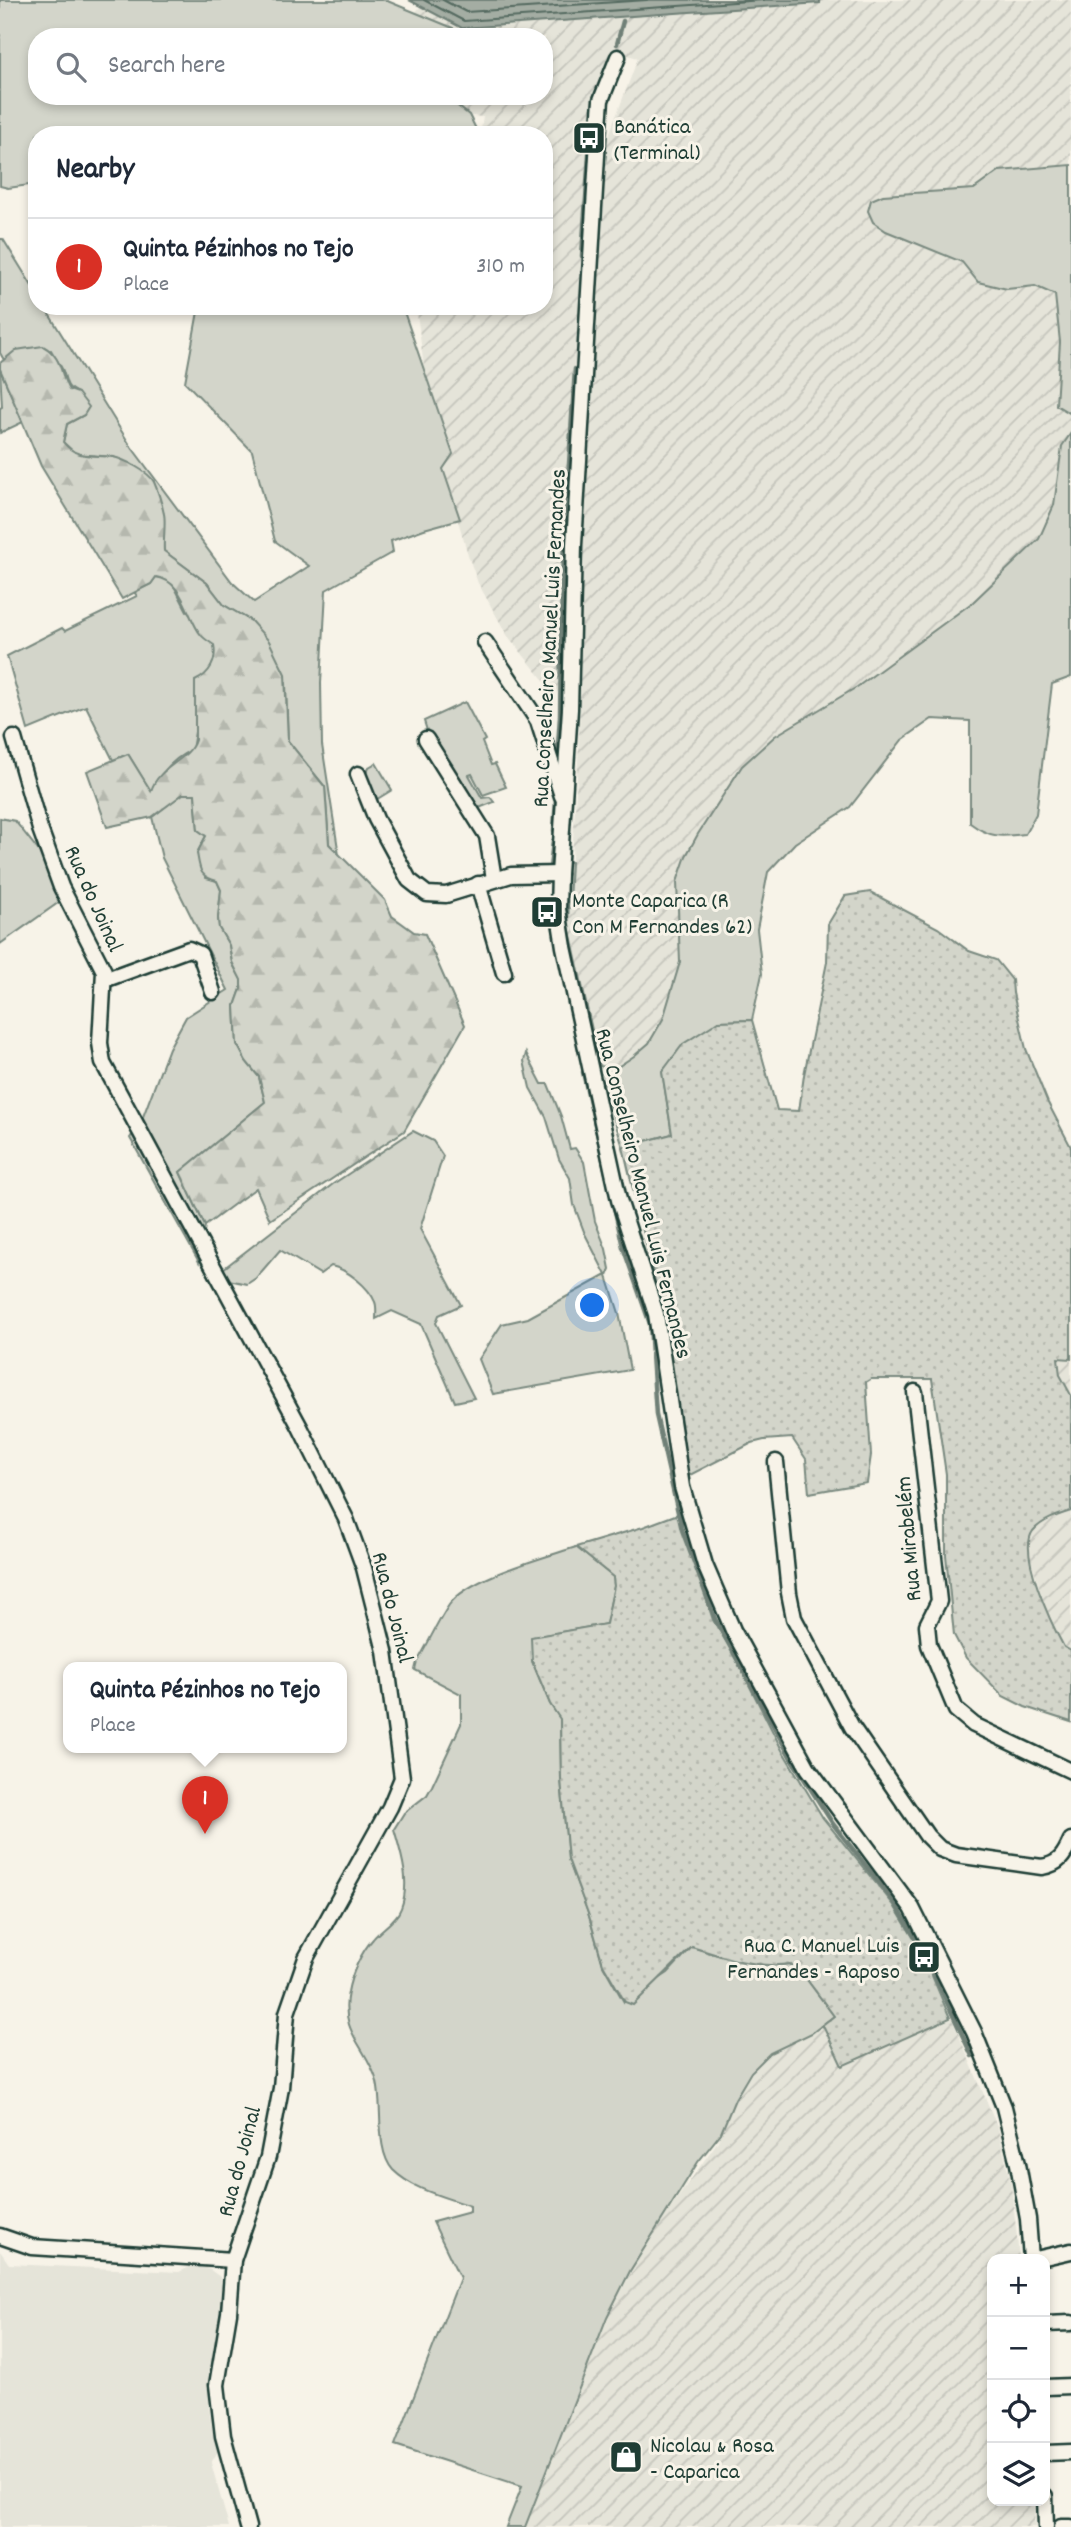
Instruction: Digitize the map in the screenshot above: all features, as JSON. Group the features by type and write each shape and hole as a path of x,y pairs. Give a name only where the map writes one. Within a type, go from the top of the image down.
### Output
{"street":[{"name":"Rua Conselheiro Manuel Luis Fernandes","path":"618,57 601,100 598,139 574,545 570,709 559,874 560,929 619,1200 656,1314 682,1487 705,1565 733,1630 808,1768 912,1908 974,2032 1004,2107 1016,2153 1032,2254"},
{"path":"485,642 538,721 564,802"},
{"name":"Rua do Joinal","path":"14,738 40,829 61,887 104,971 100,1043 103,1063 300,1427 346,1519 364,1569 385,1651 402,1778 384,1819 306,1958 287,2013 281,2088 268,2157 233,2260 229,2313 217,2385 223,2436 248,2527"},
{"path":"426,739 487,836 494,879"},
{"path":"358,774 376,819 409,880 427,894 439,896 494,879 528,873 559,874"},
{"path":"478,884 504,973"},
{"path":"104,980 189,949 200,954 213,992"},
{"name":"Rua Mirabelém","path":"915,1392 939,1601 928,1625 929,1645 956,1710 967,1721 1071,1771"},
{"path":"776,1462 789,1593 794,1618 852,1727 927,1836 940,1849 956,1856 1042,1867 1056,1864 1065,1854 1071,1840"},
{"path":"0,2236 32,2247 233,2260"},
{"path":"1050,2255 1071,2251"},
{"path":"1050,2324 1071,2323"},
{"path":"1050,2387 1071,2386"},
{"path":"1050,2453 1071,2452"},
{"path":"1045,2506 1046,2527"},
{"path":"1061,2527 1071,2527"}],"shaded area":[{"path":"820,0 1071,0 1071,165 999,171 974,189 883,195 871,200 886,231 962,262 978,282 1007,289 1035,286 1055,296 1060,342 1056,404 1071,414 1071,433 1062,446 1054,505 1039,539 973,602 857,687 775,736 719,801 686,856 677,882 680,962 663,1019 649,1043 634,1056 619,1066 600,1067 568,922 579,742 581,570 599,270 597,208 603,151 638,58 611,50 593,105 587,147 576,372 565,521 561,688 555,694 507,635 478,583 433,436 417,315 553,315 553,126 482,126 483,117 408,110 400,105 553,105 553,28 462,28 820,3"},
{"path":"421,6 462,28 401,28"},
{"path":"1058,1358 1071,1359 1071,1395 1060,1375"},
{"path":"1071,1511 1071,1651 1065,1648 1045,1605 1027,1548 1032,1532 1042,1523"},
{"path":"952,2019 998,2128 1011,2183 1018,2254 987,2254 987,2506 1034,2506 1035,2527 525,2527 612,2309 648,2240 718,2141 731,2107 758,2063 770,2053 824,2027 840,2061"},
{"path":"0,2251 9,2264 179,2272 194,2265 209,2269 220,2277 222,2292 209,2406 212,2429 220,2448 211,2463 229,2527 0,2527"}],"green space":[{"path":"0,0 385,0 453,28 28,28 28,105 456,105 469,115 474,126 28,126 28,185 8,188 0,186"},
{"path":"1071,165 1071,414 1056,405 1060,342 1055,295 1035,286 1007,289 978,282 962,262 886,231 873,222 868,211 871,200 883,195 974,189 999,171"},
{"path":"0,239 3,239 28,279 28,315 50,315 130,445 232,582 254,602 309,566 275,541 252,451 185,382 197,315 405,315 453,454 443,469 460,519 391,541 393,552 326,590 321,683 322,745 339,855 329,844 325,787 288,741 286,683 251,621 224,605 207,583 164,551 164,515 153,480 114,457 76,454 63,442 67,424 84,415 78,393 69,387 51,350 12,356 4,360 0,353"},
{"path":"43,346 58,361 69,390 78,393 89,407 84,415 67,424 63,442 80,454 123,460 151,478 164,514 164,551 207,583 224,605 251,621 269,641 285,674 288,741 325,787 329,844 385,900 392,916 414,932 425,934 465,1025 404,1131 270,1220 256,1188 205,1226 180,1172 265,1102 259,1077 237,1044 235,1006 241,980 232,962 229,945 219,928 221,890 217,881 201,872 199,864 197,853 206,836 198,830 195,794 183,794 152,817 107,827 87,771 128,754 151,791 160,775 192,747 195,740 195,681 205,675 211,666 214,645 201,635 179,592 165,580 156,577 151,584 122,599 41,466 0,369 0,363 16,350"},
{"path":"0,369 23,422 0,433 2,407"},
{"path":"1071,433 1071,677 1052,684 1036,814 1025,834 996,835 970,823 970,721 932,719 902,740 850,807 795,843 768,872 757,929 762,974 752,1020 719,1021 662,1071 672,1134 623,1147 596,1064 567,921 566,861 571,862 568,922 600,1066 619,1066 649,1043 663,1019 680,962 677,882 686,856 698,834 742,766 775,736 857,687 973,602 1039,539 1054,505 1062,446"},
{"path":"156,577 165,578 173,584 187,611 214,645 216,654 210,671 204,677 192,750 168,767 151,792 128,754 113,760 86,706 28,730 7,656 62,628 65,631 137,596 134,592 151,584"},
{"path":"465,702 485,740 482,742 491,765 495,764 506,787 483,795 472,774 469,775 482,798 490,797 494,802 474,810 429,737 424,721"},
{"path":"376,763 392,790 374,801 366,773 369,767"},
{"path":"183,793 195,793 198,830 206,836 197,853 206,878 217,881 221,890 219,928 229,945 232,963 241,979 241,989 235,1006 237,1044 259,1077 265,1102 180,1172 205,1226 199,1262 130,1138 141,1122 169,1048 186,1017 228,990 162,858 152,817"},
{"path":"0,818 15,821 72,893 0,944"},
{"path":"870,892 938,928 969,951 996,960 1012,980 1026,1049 1048,1103 1071,1147 1071,1359 1058,1358 1060,1375 1071,1395 1071,1511 1056,1516 1033,1531 1029,1541 1029,1555 1038,1589 1052,1623 1064,1647 1071,1651 1071,1722 1025,1707 1003,1696 966,1658 954,1635 946,1555 946,1474 932,1379 871,1379 866,1382 871,1455 867,1483 809,1493 806,1459 792,1438 752,1443 688,1476 667,1332 623,1147 672,1134 662,1072 683,1044 719,1021 752,1020 777,1110 799,1111 827,962 828,924 845,896"},
{"path":"526,1053 542,1084 548,1084 570,1149 575,1148 584,1162 595,1221 606,1249 610,1269 607,1276 619,1313 630,1370 493,1394 479,1359 502,1324 528,1318 606,1275 585,1234 574,1205 570,1178 559,1159 546,1117 530,1088 524,1061"},
{"path":"413,1131 433,1141 443,1156 420,1229 461,1305 439,1315 436,1323 474,1398 455,1402 421,1324 392,1311 376,1319 376,1306 372,1296 363,1285 344,1271 331,1266 320,1274 280,1250 256,1278 247,1284 229,1280 223,1269 333,1184"},
{"path":"694,1508 703,1588 713,1620 732,1651 782,1750 823,1818 893,1904 922,1952 950,2018 842,2066 824,2027 821,2026 834,2016 805,1977 790,1964 753,1963 692,1947 633,2005 625,2002 603,1964 568,1859 561,1779 560,1719 550,1704 532,1661 531,1637 606,1624 614,1586 613,1577 576,1547"},
{"path":"576,1547 613,1577 614,1586 606,1624 532,1637 532,1661 550,1704 560,1718 561,1779 568,1859 603,1965 624,2002 668,1973 692,1947 753,1963 790,1964 805,1977 834,2016 812,2033 770,2053 751,2072 735,2099 721,2133 698,2162 630,2271 607,2317 525,2527 506,2527 522,2486 395,2445 460,2278 433,2222 470,2212 470,2206 410,2183 393,2170 387,2161 382,2140 377,2082 351,2030 346,2006 349,1985 361,1957 373,1939 396,1916 404,1898 404,1868 394,1829 404,1813 427,1795 461,1724 461,1694 415,1670 417,1662 449,1605 459,1595 489,1577"}],"water":[{"path":"409,0 820,0 820,3 462,28"}],"waterway":[{"path":"617,44 623,21"},
{"path":"582,256 590,140"},
{"path":"557,761 562,576 575,369"},
{"path":"554,831 556,798"},
{"path":"550,868 553,841"},
{"path":"583,1072 607,1177"},
{"path":"613,1202 623,1247 650,1324 656,1415 682,1530 715,1619 791,1758 833,1824 895,1903 923,1951 972,2056"}],"place":[{"name":"Banática (Terminal)","path":"589,138"},
{"name":"Monte Caparica (R Con M Fernandes 62)","path":"547,912"},
{"name":"Quinta Pézinhos no Tejo","path":"205,1834"},
{"name":"Rua C. Manuel Luis Fernandes - Raposo","path":"924,1957"},
{"name":"Nicolau & Rosa - Caparica","path":"626,2457"}]}
